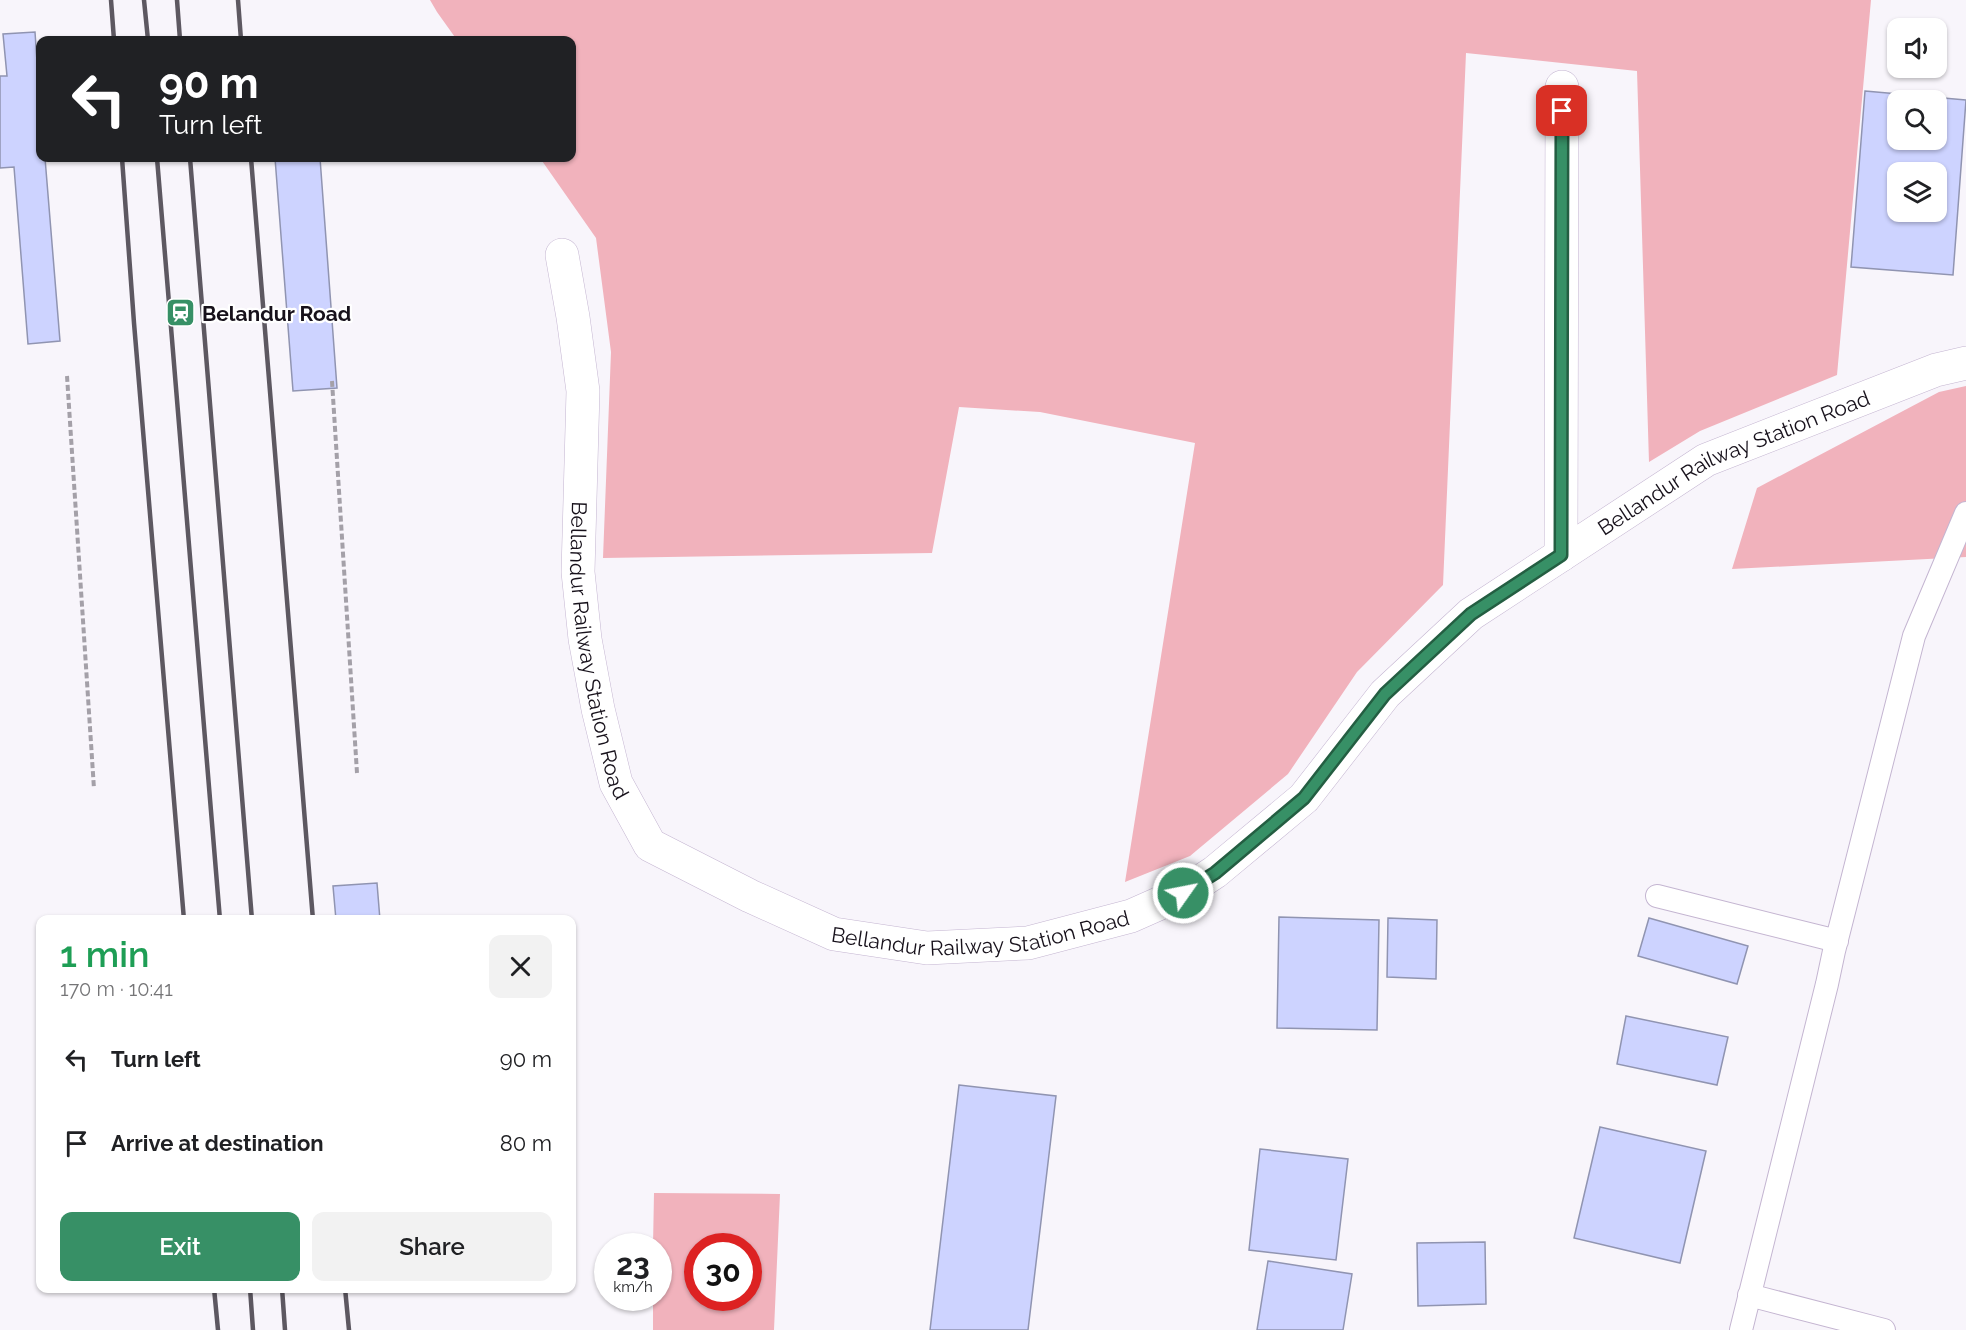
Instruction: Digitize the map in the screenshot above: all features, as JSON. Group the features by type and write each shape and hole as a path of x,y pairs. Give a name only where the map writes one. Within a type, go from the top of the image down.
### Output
{"street":[{"path":"1561,555 1562,87"},
{"name":"Bellandur Railway Station Road","path":"562,255 583,392 578,572 585,639 598,709 616,783 650,845 750,896 834,934 927,948 1028,943 1131,916 1183,893 1215,873 1304,798 1385,694 1471,614 1706,460 1936,369 1966,363"}],"lane":[{"path":"1741,1330 1914,636 1966,513"},
{"path":"1658,896 1835,946"},
{"path":"1749,1295 1884,1330"}],"path":[{"path":"68,376 94,789"},
{"path":"332,381 357,773"}],"shaded area":[{"path":"430,0 1871,0 1837,375 1700,431 1649,462 1637,71 1466,53 1443,585 1357,672 1288,774 1190,856 1125,882 1195,443 1040,412 959,407 932,553 603,558 611,352 596,238 543,162 576,162 576,36 454,36"},
{"path":"1966,386 1966,557 1732,569 1757,488 1939,392"},
{"path":"654,1193 780,1194 774,1330 653,1330 653,1311 672,1311 672,1233 653,1233"}],"building":[{"path":"35,32 36,162 45,162 60,341 28,344 14,167 0,168 0,76 7,76 3,34"},
{"path":"1865,91 1887,93 1887,150 1947,150 1947,98 1966,100 1953,275 1851,267"},
{"path":"275,162 320,162 337,388 293,391"},
{"path":"377,883 380,915 336,915 333,886"},
{"path":"1279,917 1379,920 1377,1030 1277,1028"},
{"path":"1388,918 1437,920 1436,979 1387,977"},
{"path":"1649,918 1748,946 1737,984 1638,956"},
{"path":"1626,1016 1728,1037 1717,1085 1617,1064"},
{"path":"959,1085 1056,1096 1028,1330 930,1330"},
{"path":"1600,1127 1706,1151 1680,1263 1574,1238"},
{"path":"1260,1149 1348,1159 1336,1260 1249,1250"},
{"path":"1485,1242 1486,1304 1418,1306 1417,1243"},
{"path":"1268,1261 1352,1274 1343,1330 1257,1330"}],"railway":[{"path":"111,0 114,36"},
{"path":"144,0 148,36"},
{"path":"177,0 180,36"},
{"path":"238,0 241,36"},
{"path":"122,162 184,915"},
{"path":"157,162 220,915"},
{"path":"190,162 252,915"},
{"path":"251,162 313,915"},
{"path":"214,1293 218,1330"},
{"path":"250,1293 253,1330"},
{"path":"282,1293 285,1330"},
{"path":"345,1293 349,1330"}],"place":[{"name":"Belandur Road","path":"181,313"}],"route":[{"path":"1183,893 1215,873 1304,798 1385,694 1471,614 1561,555 1562,111"}]}
